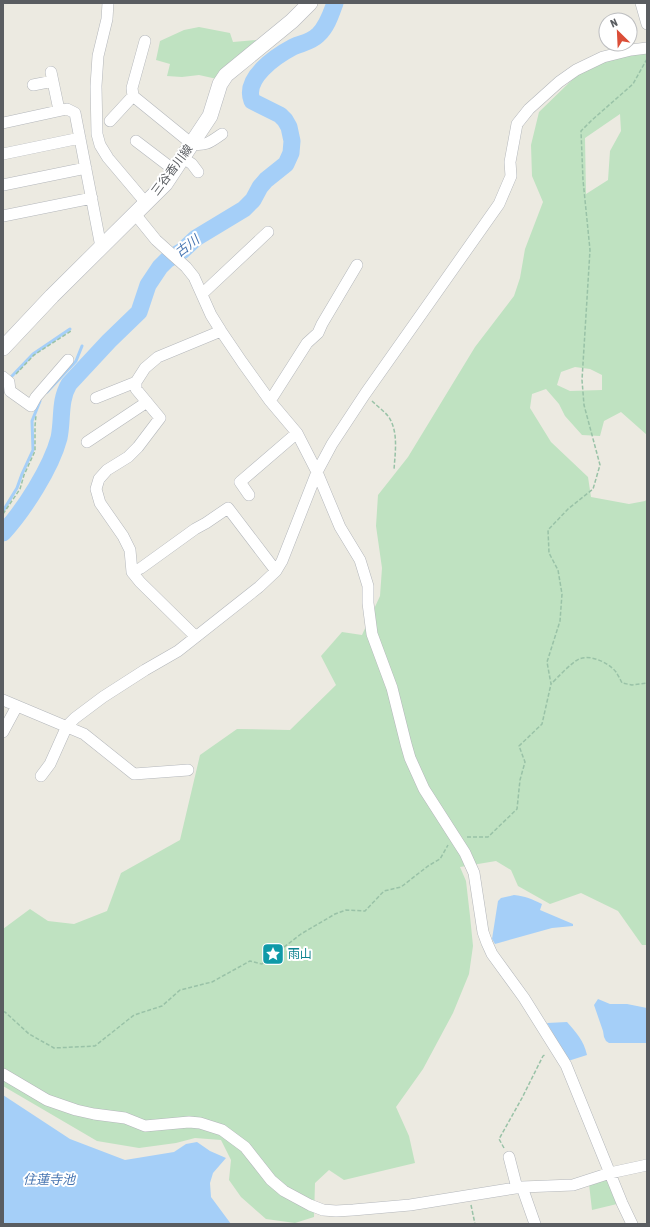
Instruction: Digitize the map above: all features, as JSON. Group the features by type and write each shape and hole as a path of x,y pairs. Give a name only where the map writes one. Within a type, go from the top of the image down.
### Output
{"main road":[{"name":"三谷香川線","path":"3,348 52,296 165,184 210,116 220,84 226,75 292,21 310,3"}],"street":[{"path":"108,3 107,19 98,56 96,86 96,134 100,145 108,158 146,203"},
{"path":"641,3 647,24"},
{"path":"145,41 132,88 133,96 192,144 202,146 222,134"},
{"path":"40,776 50,764 67,726 103,697 178,651 259,587 276,571 282,560 317,472 332,444 364,394 499,204 511,176 510,162 517,124 529,109 559,82 576,70 603,57 631,50 647,48"},
{"path":"33,85 52,76 59,110"},
{"path":"110,121 133,96"},
{"path":"3,123 59,110 67,109 75,114 101,247"},
{"path":"3,154 80,138"},
{"path":"136,141 174,170"},
{"path":"183,158 192,164 198,172"},
{"path":"3,185 86,168"},
{"path":"3,216 92,198"},
{"path":"135,214 156,240 186,267 194,277 211,315 221,331 270,401 297,433 317,472 340,527 360,560 368,586 368,603 372,634 392,688 410,758 424,789 467,858 474,873 486,943 492,954 524,998 566,1066 632,1224"},
{"path":"202,294 268,232"},
{"path":"270,401 308,343 318,333 357,265"},
{"path":"196,637 140,582 132,572 130,550 123,536 100,503 96,489 99,479 107,470 128,457 160,418 136,389 136,382 145,368 158,357 221,331"},
{"path":"6,380 10,391 31,406 36,397 68,360"},
{"path":"96,398 136,382"},
{"path":"87,442 147,402"},
{"path":"249,495 240,482 297,433"},
{"path":"132,572 141,568 195,529 228,508 276,571"},
{"path":"3,700 84,734 134,774 188,770"},
{"path":"3,732 16,706"},
{"path":"3,1074 47,1100 76,1110 125,1118 145,1126 189,1122 200,1123 222,1130 245,1147 271,1180 284,1191 323,1210 336,1211 410,1205 520,1188 573,1185 610,1173 647,1165"},
{"path":"509,1157 535,1224"}],"path":[{"path":"3,1012 5,1012 29,1034 54,1048 95,1046 134,1015 162,1006 180,990 212,982 250,961 262,964 301,934 335,914 346,910 365,911 384,891 401,887 428,866 440,859 454,837 488,837 517,809 520,780 525,762 519,746 542,724 551,684 547,662 560,621 562,594 558,570 549,553 548,530 568,509 593,489 600,465 584,406 582,380 590,250 583,180 581,131 633,84 647,59"},
{"path":"6,380 34,355 71,331"},
{"path":"364,394 388,416 394,428 394,470"},
{"path":"3,514 20,489 24,475 35,451 35,426 38,410"},
{"path":"551,684 558,676 579,659 586,657 610,665 617,673 622,683 632,685 647,683"},
{"path":"509,1157 499,1139 543,1056 555,1046"},
{"path":"470,1195 475,1224"}],"green space":[{"path":"199,27 230,33 233,42 257,40 217,79 199,75 182,77 167,76 170,64 156,60 160,41 184,30"},
{"path":"647,50 647,435 621,412 604,421 600,436 582,435 565,416 559,404 546,389 532,394 530,408 551,442 588,477 591,497 629,504 645,501 647,499 647,945 642,945 618,911 581,893 550,904 518,886 511,870 496,861 460,867 466,881 473,946 469,974 453,1013 423,1069 396,1107 409,1136 415,1163 344,1180 329,1170 315,1183 314,1217 295,1223 266,1219 241,1197 229,1180 231,1160 221,1140 195,1138 176,1143 139,1148 97,1141 3,1086 3,929 30,909 48,921 74,924 107,911 121,873 180,840 200,755 237,729 290,730 336,685 321,656 342,632 362,635 380,596 382,568 376,526 378,495 408,457 475,347 514,296 520,278 525,249 543,202 532,176 531,145 539,112 575,77 600,62","holes":["620,114 621,131 610,151 608,180 586,194 585,138","575,367 590,369 602,375 602,390 570,391 557,385 561,372"]},
{"path":"604,1179 609,1181 617,1204 592,1210 589,1184"}],"water":[{"path":"514,895 522,896 542,904 540,910 573,924 573,926 552,928 495,944 492,939 498,901 501,898"},
{"path":"598,999 610,1004 627,1004 647,1008 647,1043 609,1043 606,1041 594,1005"},
{"path":"567,1022 582,1041 587,1055 568,1061 547,1023"},
{"name":"住蓮寺池","path":"3,1095 70,1139 125,1160 174,1152 186,1144 197,1142 210,1151 226,1158 213,1173 210,1183 211,1197 231,1224 3,1224"}],"waterway":[{"name":"古川","path":"3,533 28,501 50,462 59,438 62,404 69,384 109,341 139,312 148,285 160,267 167,260 182,251 196,238 244,209 253,200 260,187 266,180 286,164 291,153 292,141 289,127 280,115 252,101 250,92 252,84 263,69 278,56 318,35 326,24 335,3"},
{"path":"12,376 33,354 70,329"},
{"path":"47,392 76,361 82,346"},
{"path":"3,511 17,488 33,450 32,421 40,401"}],"place":[{"name":"雨山","path":"273,954"}]}
